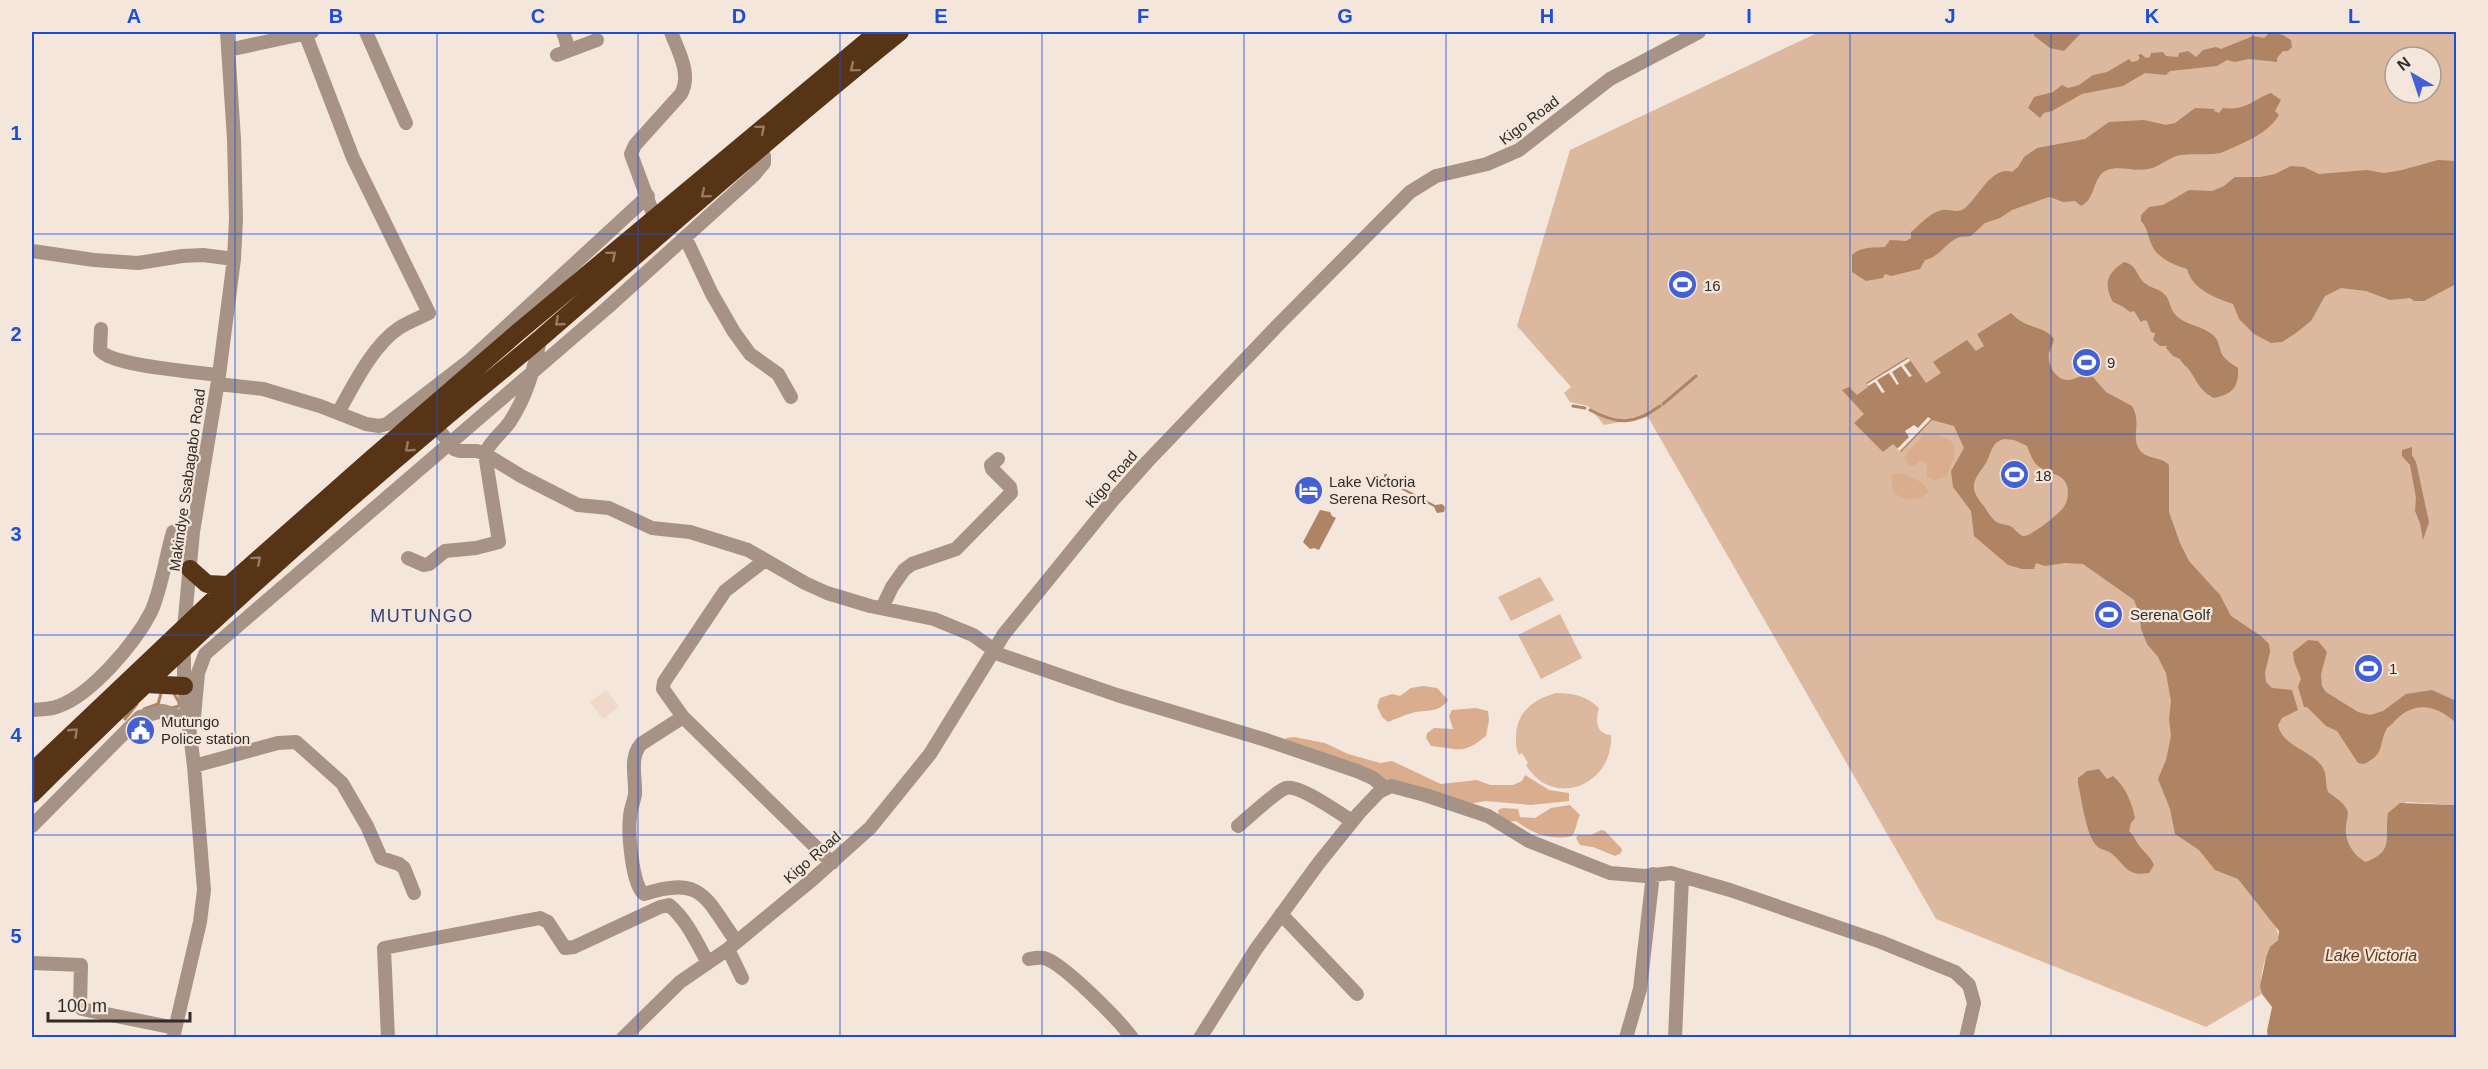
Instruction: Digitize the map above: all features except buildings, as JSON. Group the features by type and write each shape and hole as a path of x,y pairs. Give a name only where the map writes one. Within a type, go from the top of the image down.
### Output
{"highway":[{"path":"32,794 145,684 229,585 409,426 832,68 878,32"},
{"path":"32,772 140,668 184,638 900,32"},
{"path":"190,569 207,584 229,585"},
{"path":"145,684 184,686"}],"street":[{"name":"Makindye Ssabagabo Road","path":"174,1033 200,922 204,890 194,766 184,686 184,638 193,532 218,380 234,259 236,219 234,140 227,32"},
{"path":"228,50 308,32 353,158 429,313 399,328 388,337 361,372 338,413"},
{"path":"366,32 406,123"},
{"path":"563,32 563,52 597,40"},
{"path":"655,219 632,154 634,145 681,94 685,86 686,76 670,32"},
{"name":"Kigo Road","path":"623,1038 680,982 732,945 870,828 930,754 993,650 1113,500 1147,462 1410,192 1436,176 1487,164 1520,150 1610,79 1699,32"},
{"path":"192,752 198,673 205,654 685,237 759,169 764,163 764,156 759,149"},
{"path":"101,330 100,350 111,358 263,389 375,426 387,424 470,360 648,196"},
{"path":"685,237 712,294 734,332 750,354 778,374 791,396"},
{"path":"32,251 94,260 138,263 203,255 234,259"},
{"path":"408,558 424,565 429,564 445,551 476,548 499,542 485,454 490,444 511,420 534,370 540,339"},
{"path":"435,425 449,444 460,451 477,451 485,454 520,476 578,505 609,508 652,528 701,535 748,550 827,593 955,626 980,639 1001,655 1117,695 1266,740 1364,774 1385,788"},
{"path":"882,608 892,587 904,570 912,564 956,549 1011,494 1010,487 992,469 991,465 998,459"},
{"path":"32,710 58,707 74,699 116,660 138,633 152,610 173,532 193,532"},
{"path":"765,560 724,591 664,682 663,689 665,695 683,717 832,862"},
{"path":"32,826 140,717 163,711 188,719"},
{"path":"683,717 641,744 636,750 630,838 637,885 644,894 679,885 698,891 732,945 742,978"},
{"path":"194,766 278,743 296,742 342,783 368,826 381,858 404,868 414,893"},
{"path":"1202,1037 1281,914 1352,821 1385,788 1391,786 1488,816 1529,841 1610,873 1638,876 1666,872 1730,890 1881,942 1955,972 1969,985 1974,1003 1966,1038"},
{"path":"1238,826 1279,792 1289,787 1299,789 1352,821"},
{"path":"1626,1038 1640,989 1653,874"},
{"path":"1675,1038 1683,877"},
{"path":"388,1038 384,948 540,918 548,922 565,948 574,947 660,907 669,905 678,912 688,926 708,963"},
{"path":"1281,914 1357,994"},
{"path":"1029,959 1043,958 1059,968 1102,1004 1132,1038"},
{"path":"32,963 81,965 80,1006 82,1009 174,1033"}],"shaded area":[{"name":"Serena Golf","path":"1819,32 2456,32 2456,805 2406,802 2387,820 2387,840 2377,858 2274,922 2279,937 2270,949 2264,965 2261,977 2262,994 2206,1027 1936,919 1648,417 1604,425 1588,406 1570,402 1564,393 1571,387 1517,326 1570,150"},
{"path":"1924,435 1941,436 1953,445 1954,457 1947,476 1934,480 1927,477 1927,465 1921,460 1913,467 1908,465 1904,458"},
{"path":"1896,473 1915,479 1929,492 1921,498 1903,499 1893,492 1891,475"},
{"path":"1540,577 1554,600 1511,621 1498,597"},
{"path":"1560,614 1582,658 1541,679 1518,635"},
{"path":"1423,686 1437,688 1448,700 1436,709 1412,713 1388,722 1382,717 1377,706 1380,698 1392,694 1400,696 1411,688"},
{"path":"606,690 619,707 603,719 590,702"},
{"path":"1556,693 1579,696 1594,704 1599,708 1598,726 1602,732 1611,735 1609,752 1603,767 1593,778 1580,786 1566,788 1551,786 1538,779 1526,765 1528,763 1522,753 1519,755 1516,746 1517,728 1523,714 1540,699"},
{"path":"1476,708 1488,711 1486,736 1471,746 1460,749 1431,746 1426,738 1427,733 1434,728 1453,729 1449,716 1452,710"},
{"path":"1294,737 1325,743 1348,754 1380,763 1392,761 1441,784 1477,780 1490,785 1513,785 1522,781 1525,775 1549,790 1569,793 1569,801 1531,805 1485,801 1470,804 1392,780 1379,781 1286,741 1286,738"},
{"path":"1570,805 1580,815 1572,836 1550,837 1529,830 1516,821 1507,822 1499,819 1498,810 1503,808 1518,809 1520,817 1535,818 1551,808"},
{"path":"1601,830 1605,831 1622,849 1621,853 1615,856 1593,847 1580,845 1576,838 1578,835 1591,835"}],"water":[{"path":"2034,32 2082,32 2064,51 2050,48 2034,36"},
{"path":"2270,32 2283,35 2291,40 2292,47 2288,51 2283,51 2277,58 2277,62 2249,59 2235,62 2227,60 2217,66 2170,71 2166,75 2145,73 2123,86 2082,94 2044,113 2040,118 2028,108 2034,97 2053,92 2062,85 2068,88 2079,85 2093,75 2107,72 2129,59 2132,62 2137,61 2140,58 2138,55 2141,54 2146,58 2150,57 2151,53 2163,52 2166,56 2178,57 2179,53 2188,51 2196,57 2203,50 2216,47 2221,49 2253,36 2264,38"},
{"path":"2271,93 2281,100 2275,111 2279,115 2274,122 2254,138 2223,152 2181,155 2148,169 2107,170 2102,173 2086,203 2081,206 2075,201 2063,202 2050,197 2043,199 1985,223 1971,236 1957,238 1934,256 1925,260 1920,269 1891,276 1885,274 1883,278 1866,281 1852,272 1852,255 1856,252 1868,248 1885,247 1890,240 1906,241 1911,238 1911,232 1933,214 1942,210 1962,210 1998,173 2012,172 2024,157 2037,148 2085,139 2109,122 2144,120 2166,125 2175,123 2195,108 2215,109 2214,111 2219,113 2223,108 2238,108"},
{"path":"2438,160 2456,161 2456,284 2424,301 2414,301 2410,298 2390,300 2366,291 2341,288 2325,296 2311,321 2282,342 2271,343 2254,334 2239,319 2233,304 2205,292 2194,282 2187,269 2161,257 2153,248 2141,221 2141,215 2149,207 2163,205 2189,190 2212,191 2224,186 2235,177 2260,177 2275,174 2291,166 2304,167 2319,174 2367,170 2384,173"},
{"path":"2124,262 2134,268 2146,284 2164,294 2178,317 2210,332 2216,338 2223,356 2238,368 2236,385 2230,392 2214,398 2205,393 2180,359 2173,356 2166,348 2167,346 2160,346 2153,340 2155,333 2151,332 2147,321 2141,322 2134,311 2130,312 2113,302 2108,290 2108,279"},
{"name":"Lake Victoria","path":"2011,313 2023,322 2046,331 2054,339 2049,353 2049,362 2056,375 2064,380 2092,376 2106,392 2132,406 2136,418 2136,440 2139,449 2146,455 2169,465 2169,512 2189,561 2220,595 2231,616 2269,644 2266,682 2272,688 2292,690 2298,710 2282,718 2278,725 2281,733 2292,744 2312,756 2323,768 2328,792 2347,810 2347,837 2358,856 2366,862 2375,858 2385,848 2388,813 2400,803 2456,805 2456,1037 2268,1037 2272,1007 2262,994 2260,986 2266,957 2270,947 2278,940 2279,931 2238,879 2215,870 2199,850 2175,834 2170,809 2158,779 2166,760 2171,736 2169,719 2171,701 2166,673 2158,657 2147,644 2134,600 2083,564 2065,563 2045,566 2036,563 2034,569 2022,569 2008,565 1974,536 1971,511 1953,487 1951,471 1964,448 1954,426 1932,420 1901,452 1893,444 1883,452 1854,423 1864,414 1842,390 1849,387 1857,395 1868,387 1866,383 1908,357 1926,383 1941,373 1933,362 1967,340 1976,351 1984,346 1977,334","holes":["2014,440 2027,446 2038,466 2059,476 2065,482 2068,492 2066,503 2060,511 2026,536 2018,533 2012,527 1995,521 1974,491 1977,477 1987,462 1991,450 1999,441"]},
{"path":"2412,447 2429,522 2423,540 2415,511 2416,498 2410,465 2402,456 2402,450"},
{"path":"1384,474 1387,474 1387,479 1435,505 1442,504 1445,507 1444,512 1437,513 1434,507 1386,481 1382,485 1380,482 1384,479"},
{"path":"1320,510 1330,512 1336,518 1319,550 1310,549 1303,542"},
{"path":"2308,640 2318,641 2327,652 2321,674 2322,686 2326,692 2358,712 2370,715 2383,711 2406,694 2432,690 2456,701 2456,723 2440,711 2431,708 2415,708 2407,711 2387,728 2380,750 2375,757 2364,764 2358,763 2337,731 2326,726 2307,707 2304,707 2298,687 2301,679 2293,652"},
{"path":"2099,769 2107,779 2113,776 2127,795 2135,818 2129,831 2154,865 2149,873 2131,872 2111,853 2098,847 2090,835 2078,778 2087,771"}],"pier":[{"path":"1909,358 1910,361 1904,365 1912,376 1909,377 1901,366 1892,372 1899,384 1897,385 1889,373 1877,380 1885,392 1882,393 1875,382 1868,386 1867,384"},
{"path":"1928,417 1931,419 1900,451 1897,449 1909,437 1905,431 1914,425 1918,428"}],"waterway":[{"path":"1663,404 1696,376"},
{"path":"1573,406 1585,408"},
{"path":"1590,410 1609,418 1626,421 1642,417 1660,406"},
{"path":"158,704 162,690"},
{"path":"172,708 179,706 173,692"},
{"path":"125,719 137,704"},
{"path":"144,709 158,704 163,707"}],"place":[{"name":"16","path":"1683,285"},
{"name":"9","path":"2086,362"},
{"name":"18","path":"2014,475"},
{"name":"Lake Victoria Serena Resort","path":"1308,490"},
{"name":"Serena Golf","path":"2109,614"},
{"name":"1","path":"2368,668"},
{"name":"Mutungo Police station","path":"140,730"}],"district":[{"name":"MUTUNGO","path":"422,616"}]}
